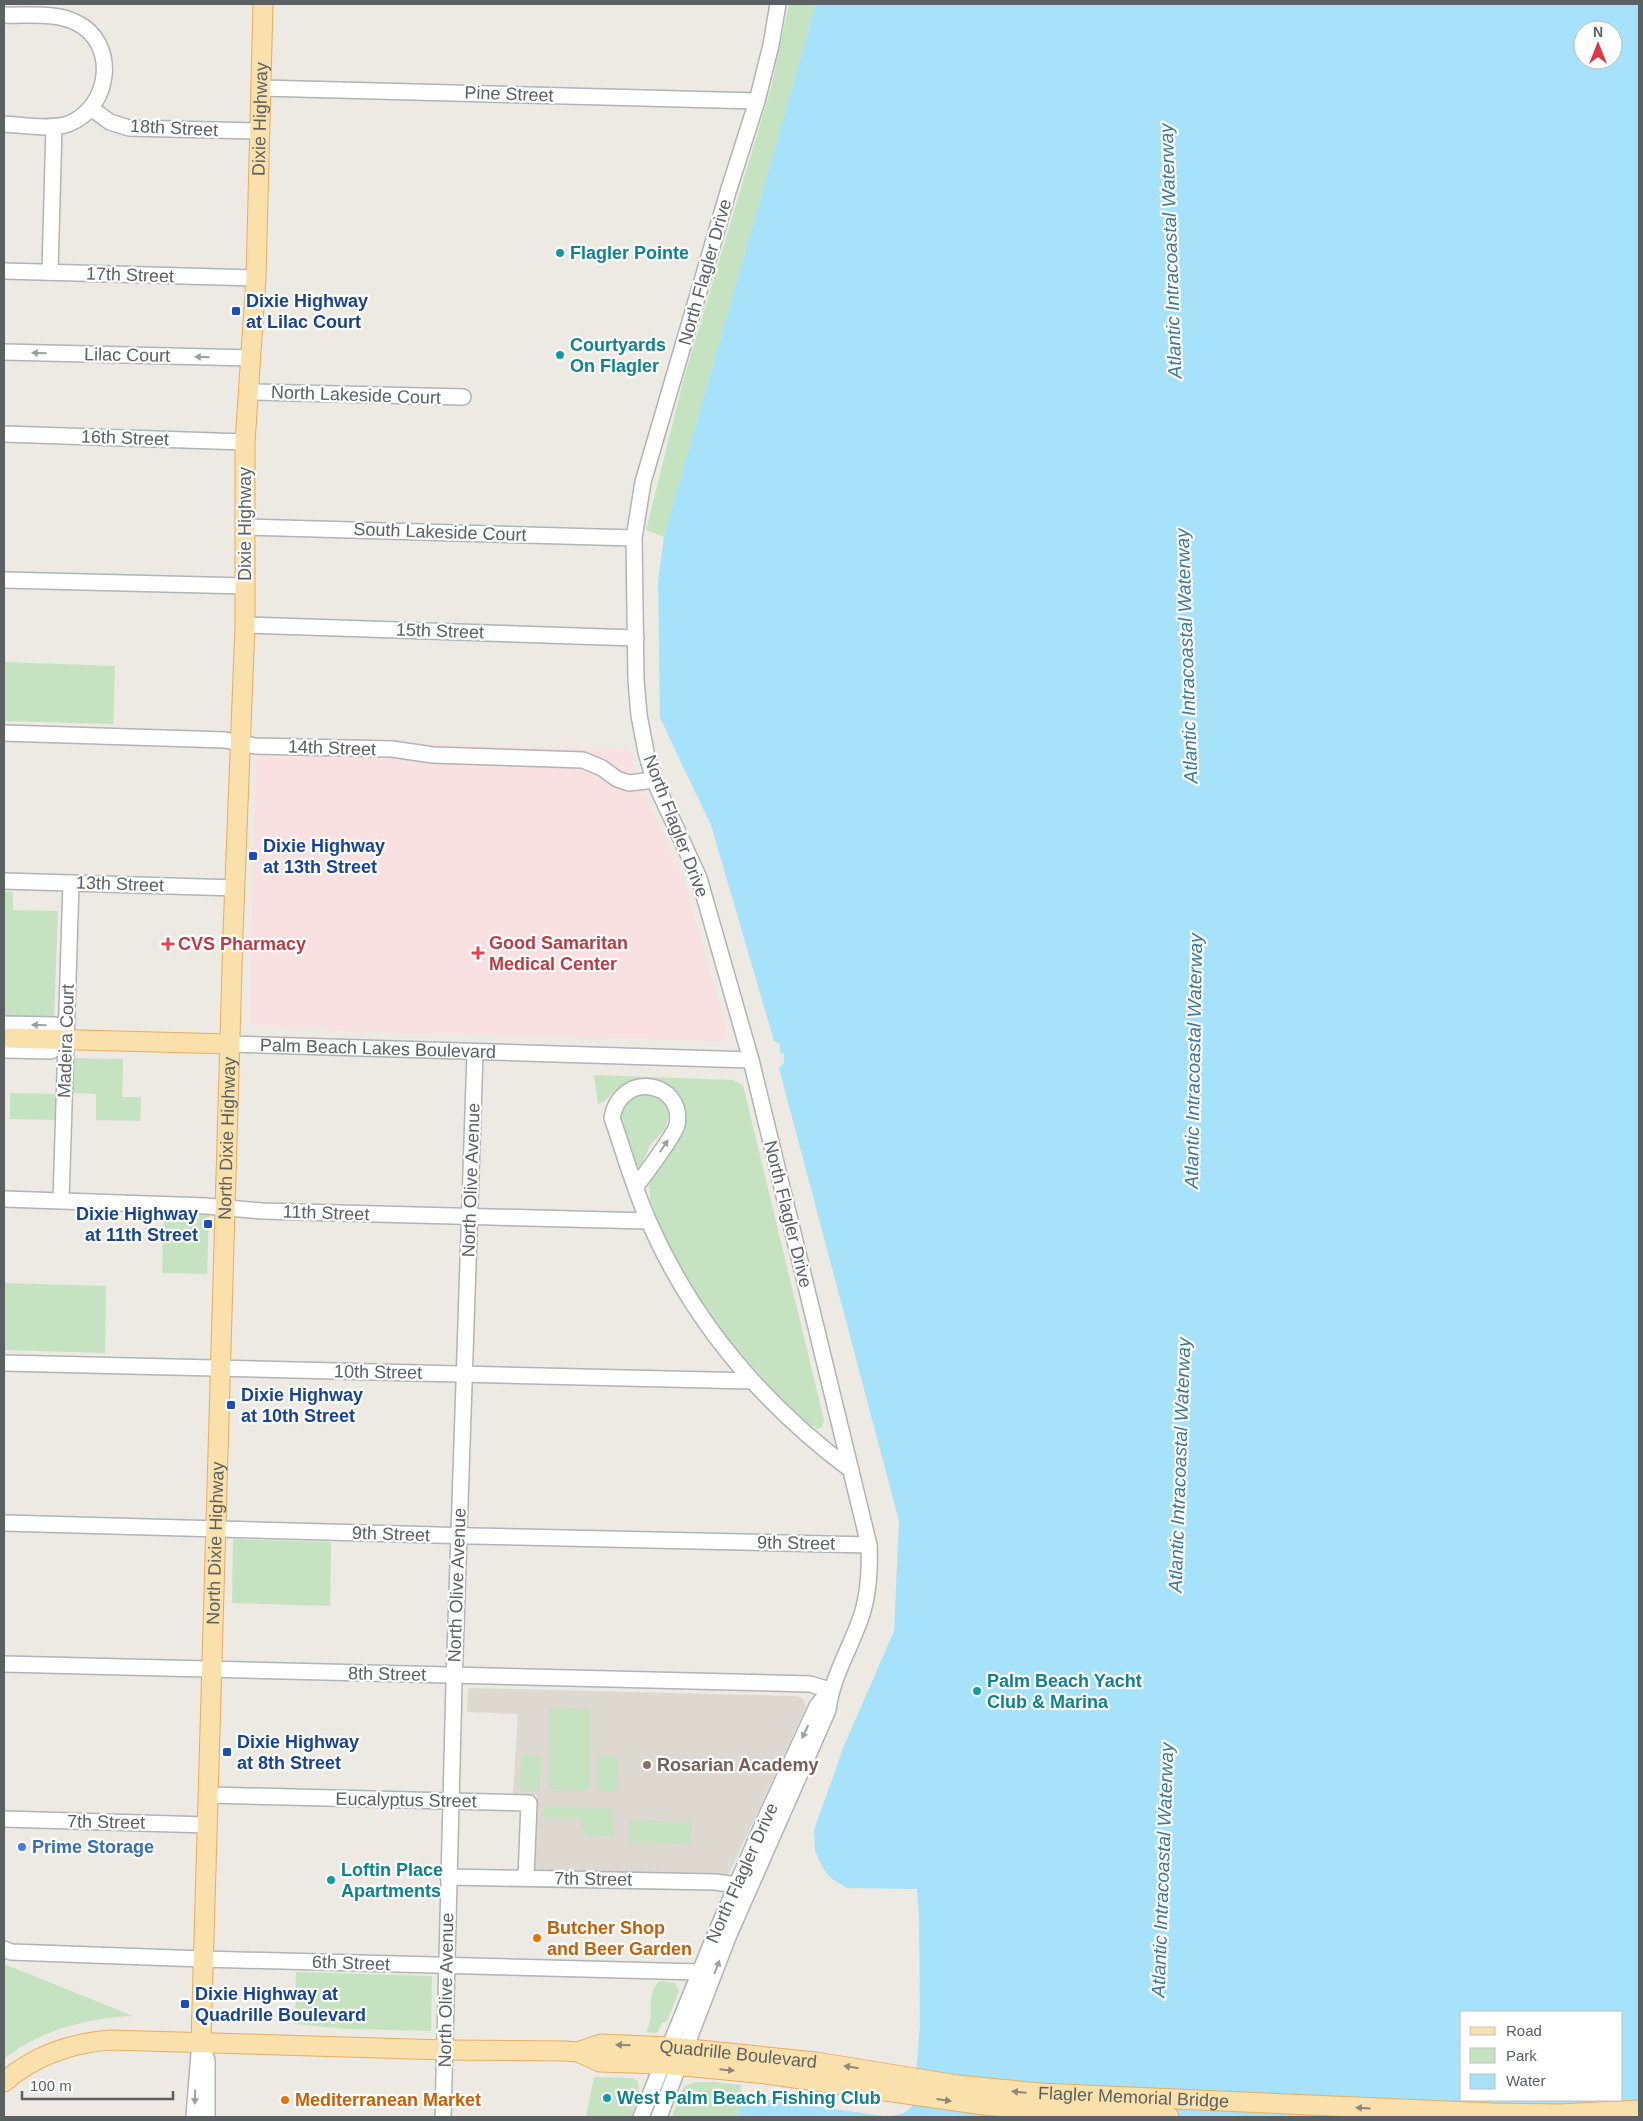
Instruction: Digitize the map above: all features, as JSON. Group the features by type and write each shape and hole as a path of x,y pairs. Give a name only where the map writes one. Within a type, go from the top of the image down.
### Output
{"main road":[{"name":"Dixie Highway","path":"230,1044 246,586 245,442 256,278 263,4"},
{"name":"Palm Beach Lakes Boulevard","path":"4,1038 230,1044"},
{"name":"North Dixie Highway","path":"201,2042 230,1044"},
{"path":"4,2082 25,2066 41,2057 58,2050 92,2041 201,2042 445,2050"},
{"name":"Quadrille Boulevard","path":"445,2050 578,2052 600,2062 674,2056 792,2077 898,2084"},
{"name":"Flagler Memorial Bridge","path":"898,2084 1095,2097 1493,2113 1560,2114 1639,2110"},
{"name":"Flagler Memorial Bridge","path":"898,2084 951,2101 1044,2111 1170,2117"}],"street":[{"name":"North Flagler Drive","path":"659,2117 674,2056 699,1972 817,1706 830,1690 860,1620 868,1592 869,1545 751,1060 699,878 654,780 639,715 636,680 634,538 643,482 728,192 757,101 771,45 778,4"},
{"path":"4,15 57,10 77,22 96,38 102,53 106,72 102,91 92,109 61,125 4,124"},
{"name":"Pine Street","path":"261,88 757,101"},
{"name":"18th Street","path":"92,109 110,122 129,128 260,131"},
{"path":"50,272 61,125"},
{"name":"17th Street","path":"4,271 256,278"},
{"name":"Lilac Court","path":"4,352 251,358"},
{"name":"North Lakeside Court","path":"249,392 463,398"},
{"name":"16th Street","path":"4,434 245,442"},
{"name":"South Lakeside Court","path":"245,527 634,538"},
{"path":"4,580 246,586"},
{"name":"15th Street","path":"245,625 636,638"},
{"name":"14th Street","path":"4,733 225,740 241,744 392,749 433,755 583,760 602,768 617,779 629,783 654,780"},
{"name":"13th Street","path":"4,881 236,888"},
{"name":"Madeira Court","path":"61,1200 71,882"},
{"path":"4,1024 55,1025 66,1040 51,1051 4,1050"},
{"name":"Palm Beach Lakes Boulevard","path":"230,1044 751,1060"},
{"name":"North Olive Avenue","path":"443,2117 454,1675 475,1053"},
{"path":"636,1186 677,1126 677,1112 670,1098 665,1093 651,1086 636,1087 624,1094 616,1105 612,1118 648,1221 671,1266 700,1314 752,1381 798,1427 851,1470"},
{"name":"11th Street","path":"4,1199 61,1200 226,1209 648,1221"},
{"name":"10th Street","path":"4,1363 752,1381"},
{"name":"9th Street","path":"4,1522 459,1536 869,1545"},
{"name":"8th Street","path":"4,1664 810,1684 830,1690"},
{"name":"North Flagler Drive","path":"641,2117 674,2056 728,1937 828,1710 830,1690"},
{"name":"Eucalyptus Street","path":"208,1796 529,1803 526,1878"},
{"name":"7th Street","path":"4,1819 208,1825"},
{"name":"7th Street","path":"448,1877 715,1882 737,1885"},
{"name":"6th Street","path":"4,1949 11,1952 203,1959 699,1972"},
{"name":"North Dixie Highway","path":"194,2117 197,2060 201,2042"},
{"name":"North Dixie Highway","path":"201,2042 207,2060 207,2117"}],"shaded area":[{"name":"Good Samaritan Medical Center","path":"257,739 630,750 636,774 684,880 727,1029 725,1036 720,1041 340,1031 320,1027 249,1026"},
{"name":"Rosarian Academy","path":"468,1688 797,1696 803,1699 806,1707 728,1876 534,1873 537,1795 513,1794 518,1714 467,1712"}],"green space":[{"path":"789,4 816,4 664,537 646,530 684,378 771,88"},
{"path":"4,662 115,666 113,724 4,721"},
{"path":"4,891 13,892 13,910 58,911 54,1018 4,1016"},
{"path":"72,1058 123,1059 122,1097 141,1097 140,1121 96,1120 96,1094 71,1093"},
{"path":"594,1075 733,1080 743,1085 824,1420 822,1427 817,1429 813,1426 810,1428 751,1368 721,1332 679,1268 651,1212 649,1182 681,1105 659,1081 625,1084 598,1104"},
{"path":"10,1093 58,1094 58,1120 10,1119"},
{"path":"635,1094 654,1094 664,1102 669,1116 665,1129 650,1145 641,1166 636,1168 620,1114 625,1099"},
{"path":"164,1214 209,1215 207,1274 162,1273"},
{"path":"4,1283 106,1286 105,1353 4,1350"},
{"path":"233,1539 331,1542 330,1606 232,1603"},
{"path":"550,1708 589,1709 589,1790 550,1789"},
{"path":"521,1756 541,1756 540,1790 520,1790"},
{"path":"597,1757 617,1757 618,1791 598,1791"},
{"path":"544,1808 614,1809 614,1837 586,1836 580,1818 544,1818"},
{"path":"630,1820 692,1822 691,1844 630,1842"},
{"path":"4,1964 133,2016 98,2019 65,2027 33,2040 4,2059"},
{"path":"296,1972 432,1976 431,2031 345,2029 295,2024"},
{"path":"659,1981 675,1983 679,1991 667,2021 662,2023 657,2033 646,2032 649,2025 652,1995"},
{"path":"594,2077 632,2078 638,2081 639,2091 631,2117 586,2117"},
{"path":"696,2082 741,2085 738,2117 672,2117 682,2090 685,2086"}],"water":[{"name":"Atlantic Intracoastal Waterway","path":"816,4 1639,4 1639,2117 738,2117 740,2096 884,2116 902,2114 914,2103 920,2023 917,1889 847,1888 832,1879 824,1870 815,1851 814,1830 844,1746 894,1631 899,1521 779,1068 784,1063 784,1054 780,1052 780,1044 774,1041 711,825 660,718 658,581 664,537"}],"place":[{"name":"Flagler Pointe","path":"560,253"},
{"name":"Dixie Highway at Lilac Court","path":"236,311"},
{"name":"Courtyards On Flagler","path":"560,355"},
{"name":"Dixie Highway at 13th Street","path":"253,856"},
{"name":"CVS Pharmacy","path":"168,944"},
{"name":"Good Samaritan Medical Center","path":"478,953"},
{"name":"Dixie Highway at 11th Street","path":"208,1224"},
{"name":"Dixie Highway at 10th Street","path":"231,1405"},
{"name":"Palm Beach Yacht Club & Marina","path":"977,1691"},
{"name":"Dixie Highway at 8th Street","path":"227,1752"},
{"name":"Rosarian Academy","path":"647,1765"},
{"name":"Prime Storage","path":"22,1847"},
{"name":"Loftin Place Apartments","path":"331,1880"},
{"name":"Butcher Shop and Beer Garden","path":"537,1938"},
{"name":"Dixie Highway at Quadrille Boulevard","path":"185,2004"},
{"name":"West Palm Beach Fishing Club","path":"607,2098"},
{"name":"Mediterranean Market","path":"285,2100"}]}
